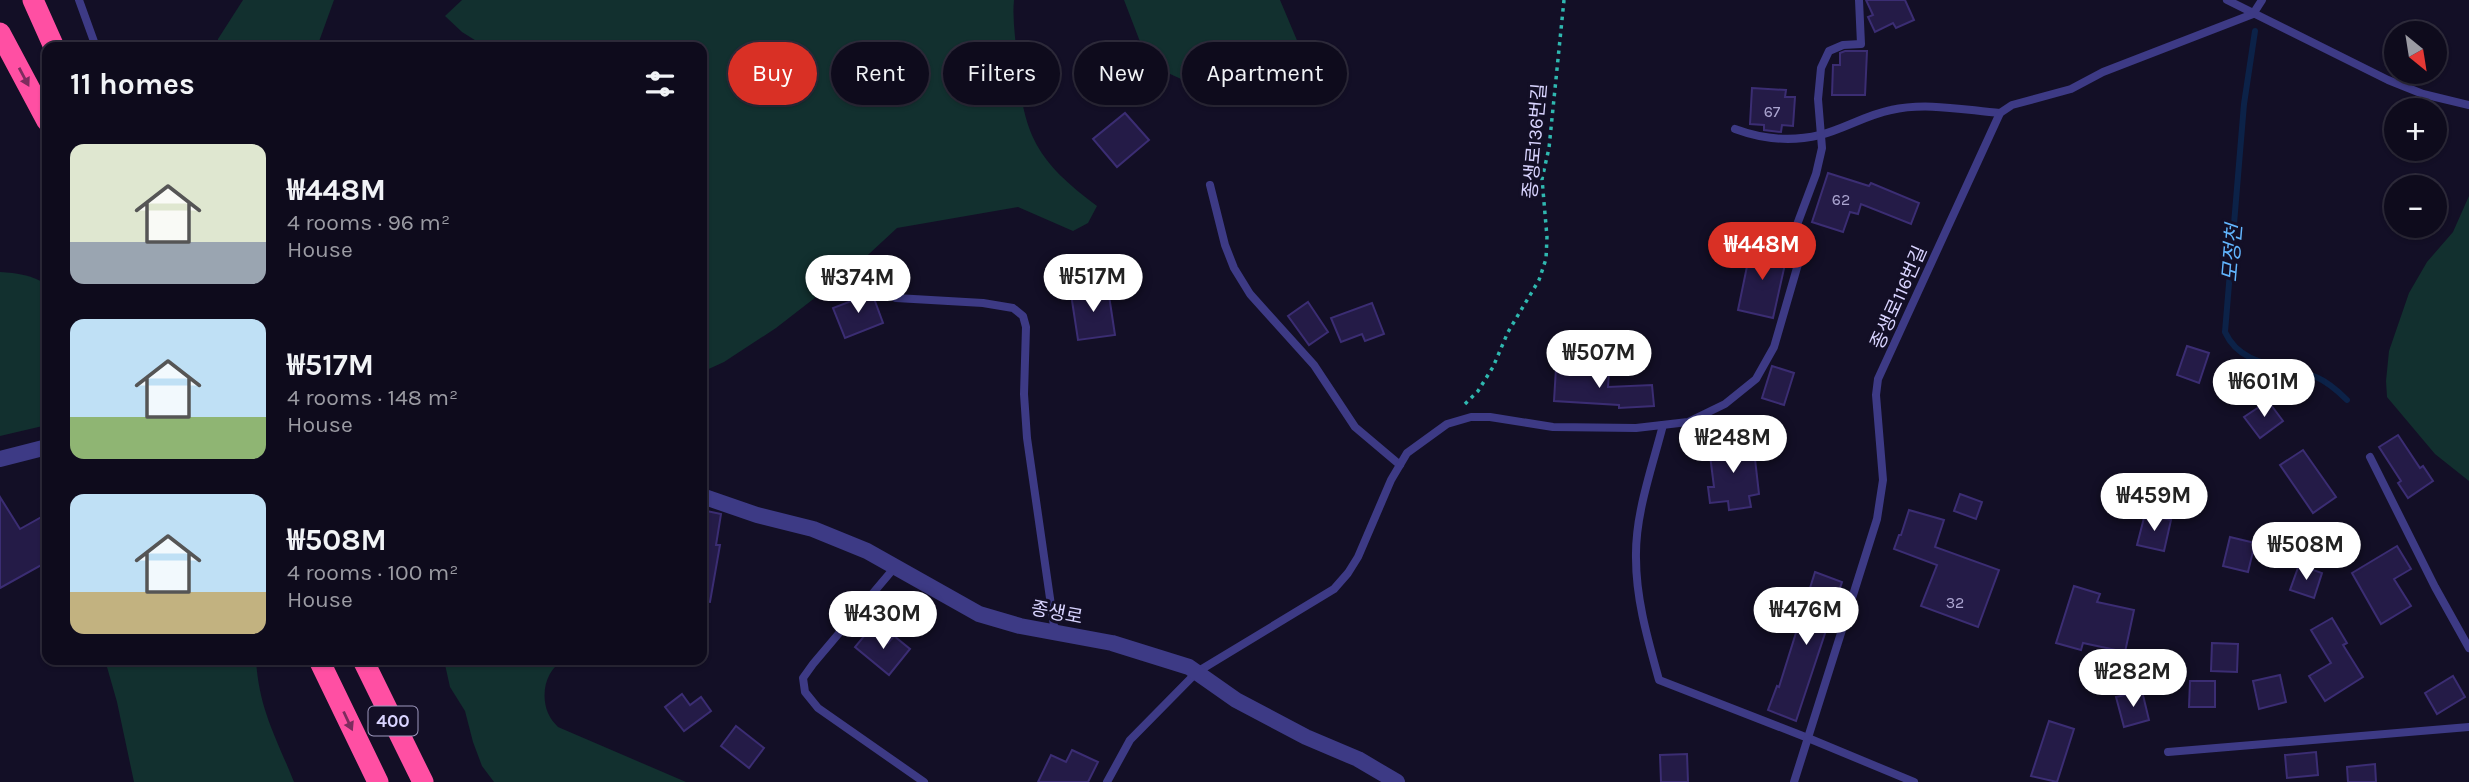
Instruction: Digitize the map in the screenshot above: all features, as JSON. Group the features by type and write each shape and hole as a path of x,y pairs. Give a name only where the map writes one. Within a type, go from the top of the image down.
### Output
{"highway":[{"path":"33,0 52,42"},
{"path":"0,33 42,112"},
{"name":"400","path":"321,665 378,782"},
{"name":"400","path":"365,665 423,782"}],"street":[{"path":"0,459 42,447"},
{"name":"종생로","path":"707,498 757,515 813,529 867,551 979,614 1020,626 1112,643 1189,667 1236,700 1306,737 1359,759 1397,782"}],"lane":[{"path":"79,0 94,42"},
{"path":"1107,782 1130,740 1197,672 1334,589 1358,557 1391,480 1408,453 1447,424 1471,417 1490,417 1553,428 1636,428 1688,422 1725,404 1756,379 1774,347 1801,254 1796,230 1816,174 1822,148 1818,99 1821,68 1829,51 1843,45 1861,44 1859,0"},
{"path":"2227,0 2388,80 2423,94 2469,106"},
{"path":"1735,129 1758,138 1783,139 1820,135 1864,117 1913,106 2000,113 2012,106 2071,89 2115,67 2253,14 2262,0"},
{"name":"종생로116번길","path":"1794,782 1877,519 1882,480 1876,395 1878,379 2000,113"},
{"path":"1210,185 1225,245 1234,268 1250,294 1314,365 1354,427 1400,465"},
{"path":"895,298 983,303 1013,308 1023,316 1026,327 1024,394 1027,438 1055,633"},
{"path":"1663,425 1638,525 1635,557 1644,627 1659,680 1914,782"},
{"path":"2370,457 2435,587 2469,648"},
{"path":"895,567 803,678 805,692 818,708 924,782"},
{"path":"2168,752 2469,727"}],"path":[{"name":"종생로136번길","path":"1447,424 1478,391 1493,368 1508,332 1539,280 1546,259 1542,179 1549,148 1564,0"}],"green space":[{"path":"243,0 334,0 319,42 218,42"},
{"path":"462,0 1014,0 1016,42 943,42 943,105 1023,105 1029,128 1047,160 1060,175 1097,206 1088,223 1073,231 1018,207 897,228 856,266 776,328 724,362 707,370 707,42 478,42 445,16"},
{"path":"1124,0 1280,0 1298,42 1182,42 1182,79 1168,73 1168,42 1140,42"},
{"path":"2469,196 2469,481 2435,454 2387,397 2386,381 2389,351 2409,293 2427,262 2453,232"},
{"path":"0,272 25,275 42,282 42,426 0,436"},
{"path":"106,665 257,665 265,708 294,782 134,782"},
{"path":"445,665 557,665 546,682 545,698 548,713 558,727 686,782 494,782 482,766 465,711 450,687"}],"building":[{"path":"1866,0 1905,0 1914,20 1896,28 1893,23 1875,32 1868,17 1873,15"},
{"path":"1867,51 1865,95 1832,95 1833,65 1840,65 1840,53"},
{"path":"1752,88 1786,90 1785,97 1795,97 1793,126 1782,125 1781,132 1764,130 1764,125 1750,124"},
{"path":"1125,113 1149,140 1117,167 1093,139"},
{"path":"1828,173 1869,186 1871,183 1919,203 1911,224 1861,204 1858,214 1850,212 1843,232 1812,222"},
{"path":"1751,247 1787,255 1773,318 1738,310"},
{"path":"1108,289 1115,335 1078,340 1071,294"},
{"path":"872,293 883,323 845,338 833,308"},
{"path":"1308,302 1328,332 1309,345 1288,316"},
{"path":"1372,303 1384,334 1365,341 1362,334 1341,342 1331,318"},
{"path":"2187,346 2209,353 2199,383 2177,375"},
{"path":"1772,366 1794,373 1784,405 1762,398"},
{"path":"1556,368 1609,372 1608,387 1652,385 1654,406 1619,408 1619,405 1554,401"},
{"path":"2268,401 2283,421 2260,438 2244,417"},
{"path":"2398,435 2420,468 2423,466 2433,481 2408,498 2398,483 2401,481 2379,447"},
{"path":"1747,440 1749,459 1755,459 1759,494 1749,496 1751,507 1729,510 1728,501 1710,503 1708,487 1714,487 1710,455 1717,454 1716,444"},
{"path":"2303,450 2336,497 2313,513 2280,465"},
{"path":"1960,494 1982,502 1976,519 1954,511"},
{"path":"0,497 20,529 42,517 42,565 0,588"},
{"path":"1909,510 1944,520 1935,547 1999,570 1978,627 1921,606 1937,565 1894,549"},
{"path":"707,511 721,514 716,545 720,545 710,602 707,602"},
{"path":"2145,514 2171,520 2164,551 2137,545"},
{"path":"2230,537 2255,543 2248,572 2223,566"},
{"path":"2397,546 2411,569 2394,579 2411,606 2381,624 2352,573"},
{"path":"2299,565 2322,573 2314,598 2290,590"},
{"path":"1815,572 1842,582 1796,721 1768,710 1777,686 1779,687"},
{"path":"2074,586 2100,594 2097,602 2134,610 2125,652 2083,643 2081,650 2056,643"},
{"path":"2332,618 2347,643 2343,645 2363,677 2325,701 2309,676 2331,663 2311,630"},
{"path":"870,629 888,643 894,636 910,649 889,675 855,647"},
{"path":"2212,643 2238,644 2237,672 2211,671"},
{"path":"2280,675 2286,702 2259,709 2253,681"},
{"path":"2453,676 2465,697 2437,714 2425,693"},
{"path":"2190,681 2215,681 2215,707 2189,707"},
{"path":"2142,691 2149,720 2124,727 2116,697"},
{"path":"682,694 690,705 701,697 711,711 684,731 665,707"},
{"path":"2049,721 2074,729 2057,782 2031,776"},
{"path":"736,726 764,748 749,768 721,746"},
{"path":"1072,750 1098,762 1088,782 1038,782 1051,755 1066,762"},
{"path":"2316,752 2318,775 2287,778 2285,755"},
{"path":"1687,754 1688,782 1661,782 1660,755"},
{"path":"2375,764 2376,782 2348,782 2347,767"}],"waterway":[{"name":"모정천","path":"2255,31 2244,104 2225,332 2232,344 2252,359 2316,377 2325,381 2347,400"}]}
